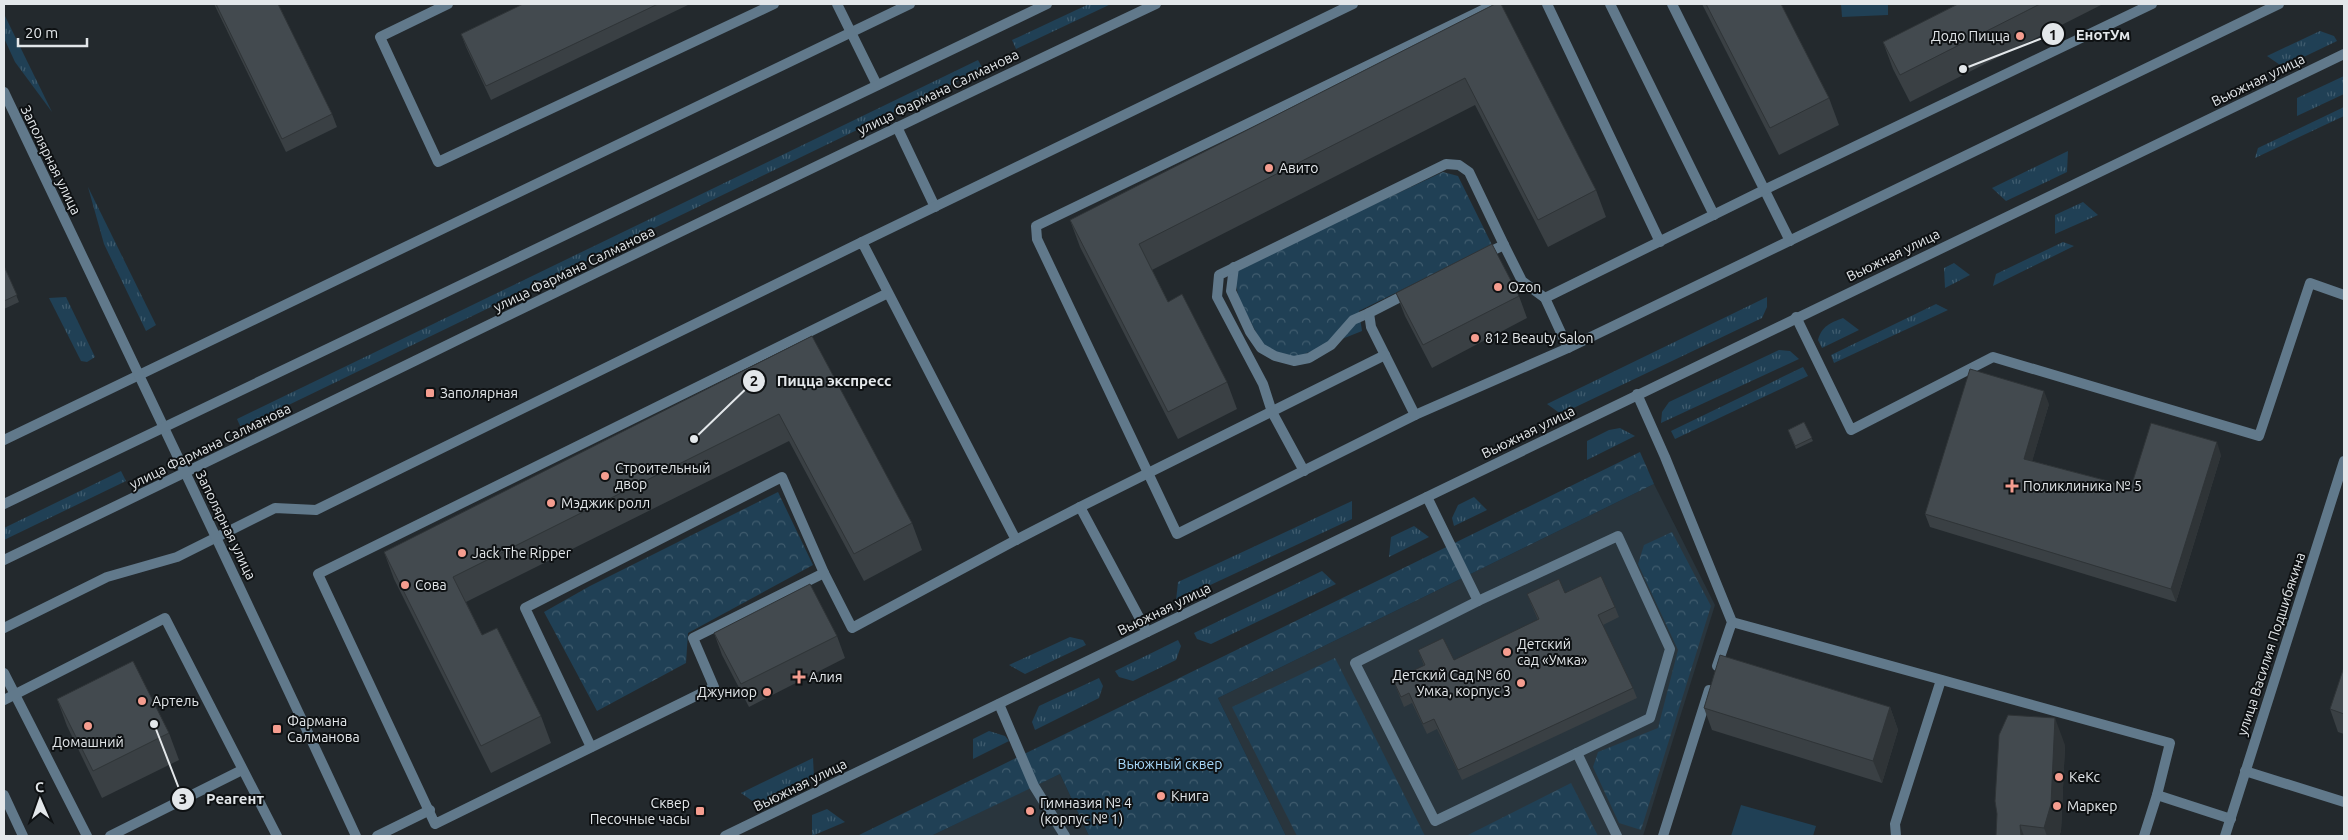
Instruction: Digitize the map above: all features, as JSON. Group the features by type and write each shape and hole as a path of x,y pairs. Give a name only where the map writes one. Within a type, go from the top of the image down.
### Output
{"street":[{"path":"448,4 380,37 438,162 774,4"},
{"path":"837,4 877,85"},
{"path":"4,440 910,4"},
{"path":"4,504 1048,4"},
{"name":"улица Фармана Салманова","path":"4,560 897,127 1156,4"},
{"path":"4,628 107,578 177,557 275,508 316,510 1353,4"},
{"path":"1495,4 1036,226 1037,239 1146,473 1177,534 1415,415 1568,348 2279,4"},
{"path":"1547,4 1660,242"},
{"path":"1610,4 1714,215"},
{"path":"1672,4 1790,241"},
{"path":"1545,298 1764,190 2152,4"},
{"name":"Вьюжная улица","path":"726,836 1636,394 2344,54"},
{"name":"Заполярная улица","path":"4,92 162,427 218,537 356,836"},
{"path":"897,127 935,207"},
{"path":"1304,471 1272,412 1263,384 1217,297 1219,275 1446,164 1459,164 1469,172 1522,281 1545,298 1568,348"},
{"path":"862,242 1016,540"},
{"path":"1470,262 1504,244"},
{"path":"1234,267 1231,291 1250,332 1261,348 1275,356 1294,361 1309,358 1332,345 1353,320 1420,287"},
{"path":"1796,317 1851,430 1993,357 2259,436 2310,283 2344,295"},
{"path":"824,574 692,638 714,687 435,824 318,574 888,293"},
{"path":"1369,313 1371,326 1415,415"},
{"path":"591,747 526,608 782,477 824,574 852,628 1146,473 1385,355"},
{"path":"1636,394 1665,457 1732,622 1663,836"},
{"name":"улица Василия Подшибякина","path":"2225,836 2344,460"},
{"path":"1427,497 1478,601"},
{"path":"1080,507 1147,632"},
{"path":"1618,536 1670,649 1650,718 1577,753 1435,821 1356,662 1478,601 1618,536"},
{"path":"4,700 165,618 277,836"},
{"path":"1732,622 2170,743 2144,836"},
{"path":"4,673 87,836"},
{"path":"1896,836 1896,824 1941,680"},
{"path":"999,704 1034,786 1065,836"},
{"path":"1577,753 1617,836"},
{"path":"110,836 242,770"},
{"path":"2245,770 2344,802"},
{"path":"4,795 23,836"},
{"path":"2156,795 2230,819"},
{"path":"377,836 430,810"}],"shaded area":[{"name":"Детский сад «Умка»","path":"1654,484 1715,605 1643,836 1286,836 1218,698"},
{"name":"Гимназия № 4 (корпус № 1)","path":"1060,774 1089,836 931,836 1034,786"}],"green space":[{"path":"1089,4 1111,4 1016,49 1012,40"},
{"path":"1841,4 1888,4 1888,15 1842,17"},
{"path":"4,14 52,112 15,62 4,38"},
{"path":"2320,31 2334,36 2337,41 2283,67 2267,56"},
{"path":"978,60 983,69 241,428 237,419"},
{"path":"2344,76 2344,94 2297,116 2297,98"},
{"path":"2344,107 2344,116 2255,158 2258,148"},
{"path":"2068,151 2067,172 2006,201 1992,188"},
{"path":"1443,172 1458,176 1492,245 1359,311 1362,331 1297,357 1274,353 1263,346 1239,299 1235,281 1238,268"},
{"path":"88,187 156,325 146,331 104,244"},
{"path":"2083,202 2098,215 2055,234 2055,215"},
{"path":"2063,242 2074,246 1993,286 1996,274"},
{"path":"1954,263 1970,275 1945,288 1944,268"},
{"path":"66,297 95,357 87,362 81,361 49,298"},
{"path":"1767,297 1767,307 1762,318 1561,414 1547,404"},
{"path":"1936,304 1948,310 1834,363 1831,355"},
{"path":"1843,318 1859,330 1822,348 1818,340 1824,328 1830,323"},
{"path":"1779,350 1790,351 1799,359 1661,423 1662,412 1669,402"},
{"path":"1803,367 1808,376 1675,439 1671,431"},
{"path":"1620,428 1635,436 1587,460 1587,441 1609,430"},
{"name":"Вьюжный сквер","path":"1640,452 1654,484 1218,698 1286,836 1089,836 1060,774 931,836 857,836"},
{"path":"121,471 126,481 4,540 4,528"},
{"path":"778,492 813,565 688,633 686,663 597,711 544,612 590,586"},
{"path":"1474,497 1487,510 1454,526 1452,518 1458,505"},
{"path":"1352,501 1352,519 1176,601 1178,582"},
{"path":"1414,526 1429,537 1389,557 1391,537"},
{"path":"1672,532 1711,606 1641,830 1619,823 1593,767 1598,752 1658,728 1678,650 1638,564 1644,545"},
{"path":"1322,571 1336,584 1211,644 1197,639 1194,633"},
{"path":"1070,637 1083,640 1086,645 1025,674 1009,665"},
{"path":"1178,640 1181,646 1176,660 1133,681 1119,677 1115,671"},
{"path":"1335,658 1425,836 1297,836 1232,707"},
{"path":"1099,678 1103,686 1099,698 1035,730 1032,722 1039,706"},
{"path":"989,731 1005,736 1009,741 973,759 973,739"},
{"path":"813,758 814,777 758,805 741,793"},
{"path":"1571,783 1598,836 1466,836"},
{"path":"1741,805 1816,826 1813,836 1731,836"},
{"path":"827,809 845,822 812,836 812,815"}],"building":[{"path":"216,4 278,4 332,114 282,139"},
{"path":"523,4 658,4 486,86 461,34"},
{"path":"1495,4 1501,4 1596,190 1538,220 1465,78 1139,244 1168,302 1182,294 1227,382 1168,412 1070,220"},
{"path":"1706,4 1781,4 1829,98 1770,128"},
{"path":"1958,4 2040,4 1900,75 1883,42"},
{"path":"1492,244 1519,296 1423,345 1396,293"},
{"path":"4,266 17,295 4,301"},
{"path":"812,336 912,523 854,554 779,414 453,577 482,635 497,628 541,716 481,746 384,552"},
{"name":"Поликлиника № 5","path":"1970,369 2044,391 2024,459 2131,487 2151,423 2217,442 2171,589 1925,514"},
{"path":"1804,422 1812,438 1795,446 1788,430"},
{"name":"Детский Сад № 60 Умка, корпус 3","path":"1601,576 1615,607 1598,615 1633,688 1458,770 1434,719 1423,724 1409,693 1401,697 1393,680 1425,665 1418,650 1443,638 1454,660 1539,619 1527,594 1559,579 1565,593"},
{"path":"810,584 837,636 741,684 714,633"},
{"path":"1720,655 1890,707 1873,761 1704,708"},
{"path":"133,661 169,733 93,771 57,699"},
{"path":"2344,667 2344,714 2330,709"},
{"path":"2008,715 2055,718 2051,804 2044,828 2020,825 2021,836 1996,836 1997,814 1995,801 1999,735"}],"place":[{"name":"Додо Пицца","path":"2020,36"},
{"name":"ЕнотУм","path":"1963,69"},
{"name":"Авито","path":"1269,168"},
{"name":"Ozon","path":"1498,287"},
{"name":"812 Beauty Salon","path":"1475,338"},
{"name":"Заполярная","path":"430,393"},
{"name":"Пицца экспресс","path":"694,439"},
{"name":"Строительный двор","path":"605,476"},
{"name":"Поликлиника № 5","path":"2012,486"},
{"name":"Мэджик ролл","path":"551,503"},
{"name":"Jack The Ripper","path":"462,553"},
{"name":"Сова","path":"405,585"},
{"name":"Детский сад «Умка»","path":"1507,652"},
{"name":"Алия","path":"799,677"},
{"name":"Детский Сад № 60 Умка, корпус 3","path":"1521,683"},
{"name":"Джуниор","path":"767,692"},
{"name":"Артель","path":"142,701"},
{"name":"Реагент","path":"154,724"},
{"name":"Домашний","path":"88,726"},
{"name":"Фармана Салманова","path":"277,729"},
{"name":"КеКс","path":"2059,777"},
{"name":"Книга","path":"1161,796"},
{"name":"Маркер","path":"2057,806"},
{"name":"Сквер Песочные часы","path":"700,811"},
{"name":"Гимназия № 4 (корпус № 1)","path":"1030,811"}]}
